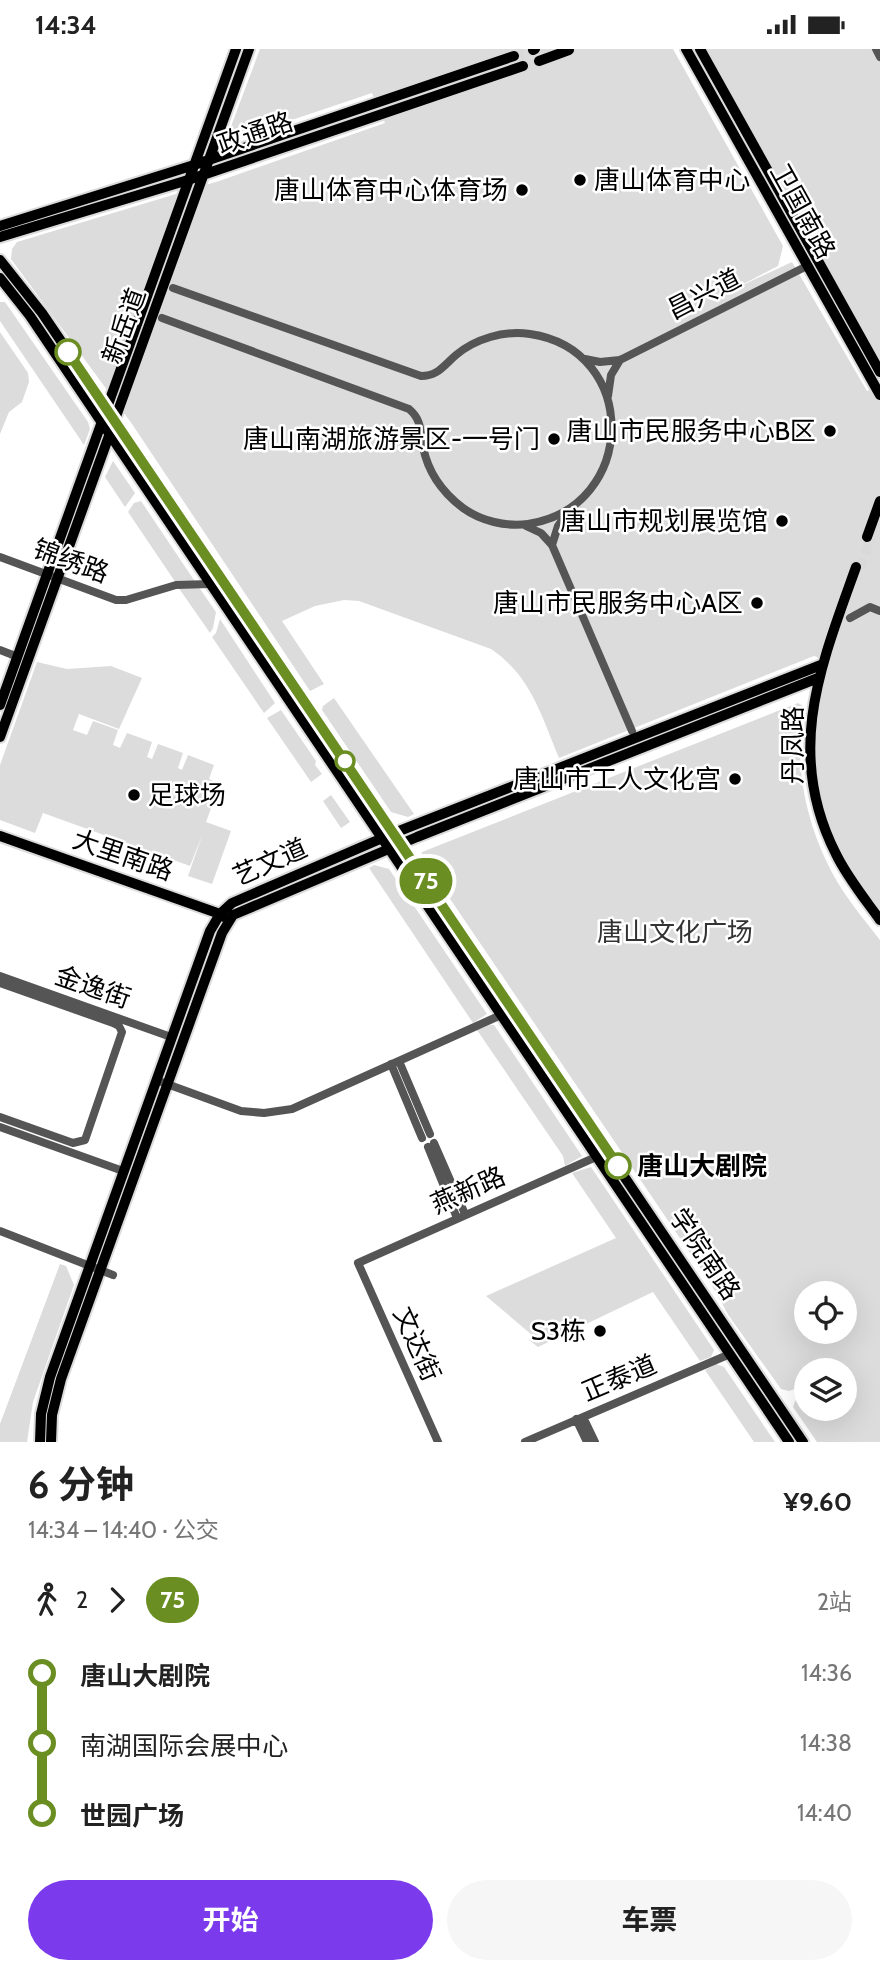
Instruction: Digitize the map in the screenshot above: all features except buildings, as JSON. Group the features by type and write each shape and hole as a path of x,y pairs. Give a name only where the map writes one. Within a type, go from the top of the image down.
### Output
{"main road":[{"name":"新岳道","path":"0,737 107,409 236,49"},
{"name":"新岳道","path":"0,705 110,435 249,49"},
{"name":"卫国南路","path":"686,49 812,263 880,372"},
{"name":"卫国南路","path":"700,49 880,395"},
{"path":"539,61 569,50"},
{"name":"政通路","path":"0,226 194,165 514,56"},
{"name":"政通路","path":"0,237 188,180 523,66"},
{"path":"359,109 366,120"},
{"name":"学院南路","path":"0,260 42,313 803,1442"},
{"name":"学院南路","path":"0,278 30,316 789,1442"},
{"path":"880,501 869,537 880,514"},
{"name":"丹凤路","path":"818,678 858,567 821,665 818,678 810,749 811,769 818,808 836,856 880,920"},
{"name":"艺文道","path":"51,1442 56,1395 123,1171 210,931 224,917 232,903 394,833 821,665"},
{"name":"艺文道","path":"224,917 402,844 637,738 818,678"},
{"name":"大里南路","path":"0,836 224,917"},
{"name":"艺文道","path":"40,1442 44,1396 167,1085 222,933 224,917"}],"street":[{"path":"876,49 880,57"},
{"name":"昌兴道","path":"620,359 812,263"},
{"path":"173,288 413,375 427,376 442,370 455,355 472,344 509,333 548,338 566,346 593,370 608,398 612,439 599,478 558,526 552,545"},
{"path":"162,318 402,405 414,413 421,426 428,465 438,482 450,498 483,519 502,523 539,522 571,508"},
{"path":"582,358 600,362 620,359"},
{"path":"608,398 611,376 620,359"},
{"path":"522,524 533,528 552,545 637,738"},
{"name":"锦绣路","path":"0,557 116,600 126,600 176,585 210,584"},
{"path":"850,618 870,607 880,611"},
{"path":"0,650 18,657"},
{"name":"金逸街","path":"0,976 171,1037"},
{"path":"0,983 113,1023 119,1026 122,1032 82,1142 73,1143 0,1117"},
{"path":"156,1080 241,1111 264,1113 292,1109 501,1015"},
{"path":"395,1063 461,1216"},
{"path":"0,1126 123,1171"},
{"name":"燕新路","path":"359,1263 596,1157"},
{"path":"0,1243 2,1232 113,1275"},
{"name":"文达街","path":"359,1263 438,1442"},
{"name":"正泰道","path":"525,1442 730,1354"},
{"path":"580,1418 587,1442"},
{"path":"580,1418 594,1442"}],"green space":[{"path":"260,49 673,49 783,246 778,266 732,290 792,262 867,391 880,385 880,912 849,868 837,844 821,793 817,767 817,714 829,661 814,656 559,758 525,684 516,671 491,649 359,601 344,600 315,606 282,621 324,684 310,691 132,424 11,259 12,249 17,242 219,181 385,123 372,93 238,138 230,129"},
{"path":"707,49 880,49 880,361"},
{"path":"0,302 5,302 88,422 90,429 84,445 0,321"},
{"path":"0,332 28,373 29,382 22,402 9,412 0,434"},
{"path":"113,461 135,493 125,507 105,477"},
{"path":"141,501 196,583 176,583 128,512 134,503"},
{"path":"198,586 216,612 210,633 178,587"},
{"path":"220,619 275,703 264,713 212,637"},
{"path":"37,662 67,669 111,666 142,678 119,729 79,714 73,730 87,735 93,721 118,730 113,745 120,748 127,733 152,742 147,757 152,759 158,744 183,753 178,768 182,770 188,755 214,765 209,779 220,784 206,822 231,831 212,884 188,876 203,833 190,866 43,813 35,833 0,820 0,765"},
{"path":"334,698 414,814 408,817 391,812 322,710 323,706"},
{"name":"唐山文化广场","path":"798,703 803,706 800,729 802,775 805,798 818,842 838,883 880,940 880,1442 817,1442 803,1421 857,1421 857,1358 794,1358 794,1389 781,1389 729,1316 711,1284 421,856 422,852"},
{"path":"281,710 322,774 311,782 267,718"},
{"path":"331,795 350,822 341,828 323,801"},
{"path":"374,865 389,869 487,1014 473,1023 369,868"},
{"path":"494,1025 582,1156 565,1166 563,1156 477,1030"},
{"path":"591,1167 714,1350 711,1357 700,1361 653,1292 538,1347 529,1340 532,1335 486,1296 616,1238 572,1173"},
{"path":"60,1264 66,1266 74,1285 33,1402 27,1442 0,1442 0,1424"},
{"path":"716,1364 724,1367 775,1442 754,1442 705,1370"}],"tunnel":[{"path":"514,56 533,50"},
{"path":"860,568 871,538"}],"bus line":[{"name":"75","path":"68,352 618,1166"}],"place":[{"name":"唐山体育中心","path":"580,180"},
{"name":"唐山体育中心体育场","path":"522,190"},
{"name":"唐山市民服务中心B区","path":"830,431"},
{"name":"唐山南湖旅游景区-一号门","path":"554,439"},
{"name":"唐山市规划展览馆","path":"782,521"},
{"name":"唐山市民服务中心A区","path":"757,603"},
{"name":"唐山市工人文化宫","path":"735,779"},
{"name":"足球场","path":"134,795"},
{"name":"唐山大剧院","path":"618,1166"},
{"name":"S3栋","path":"600,1331"}]}
